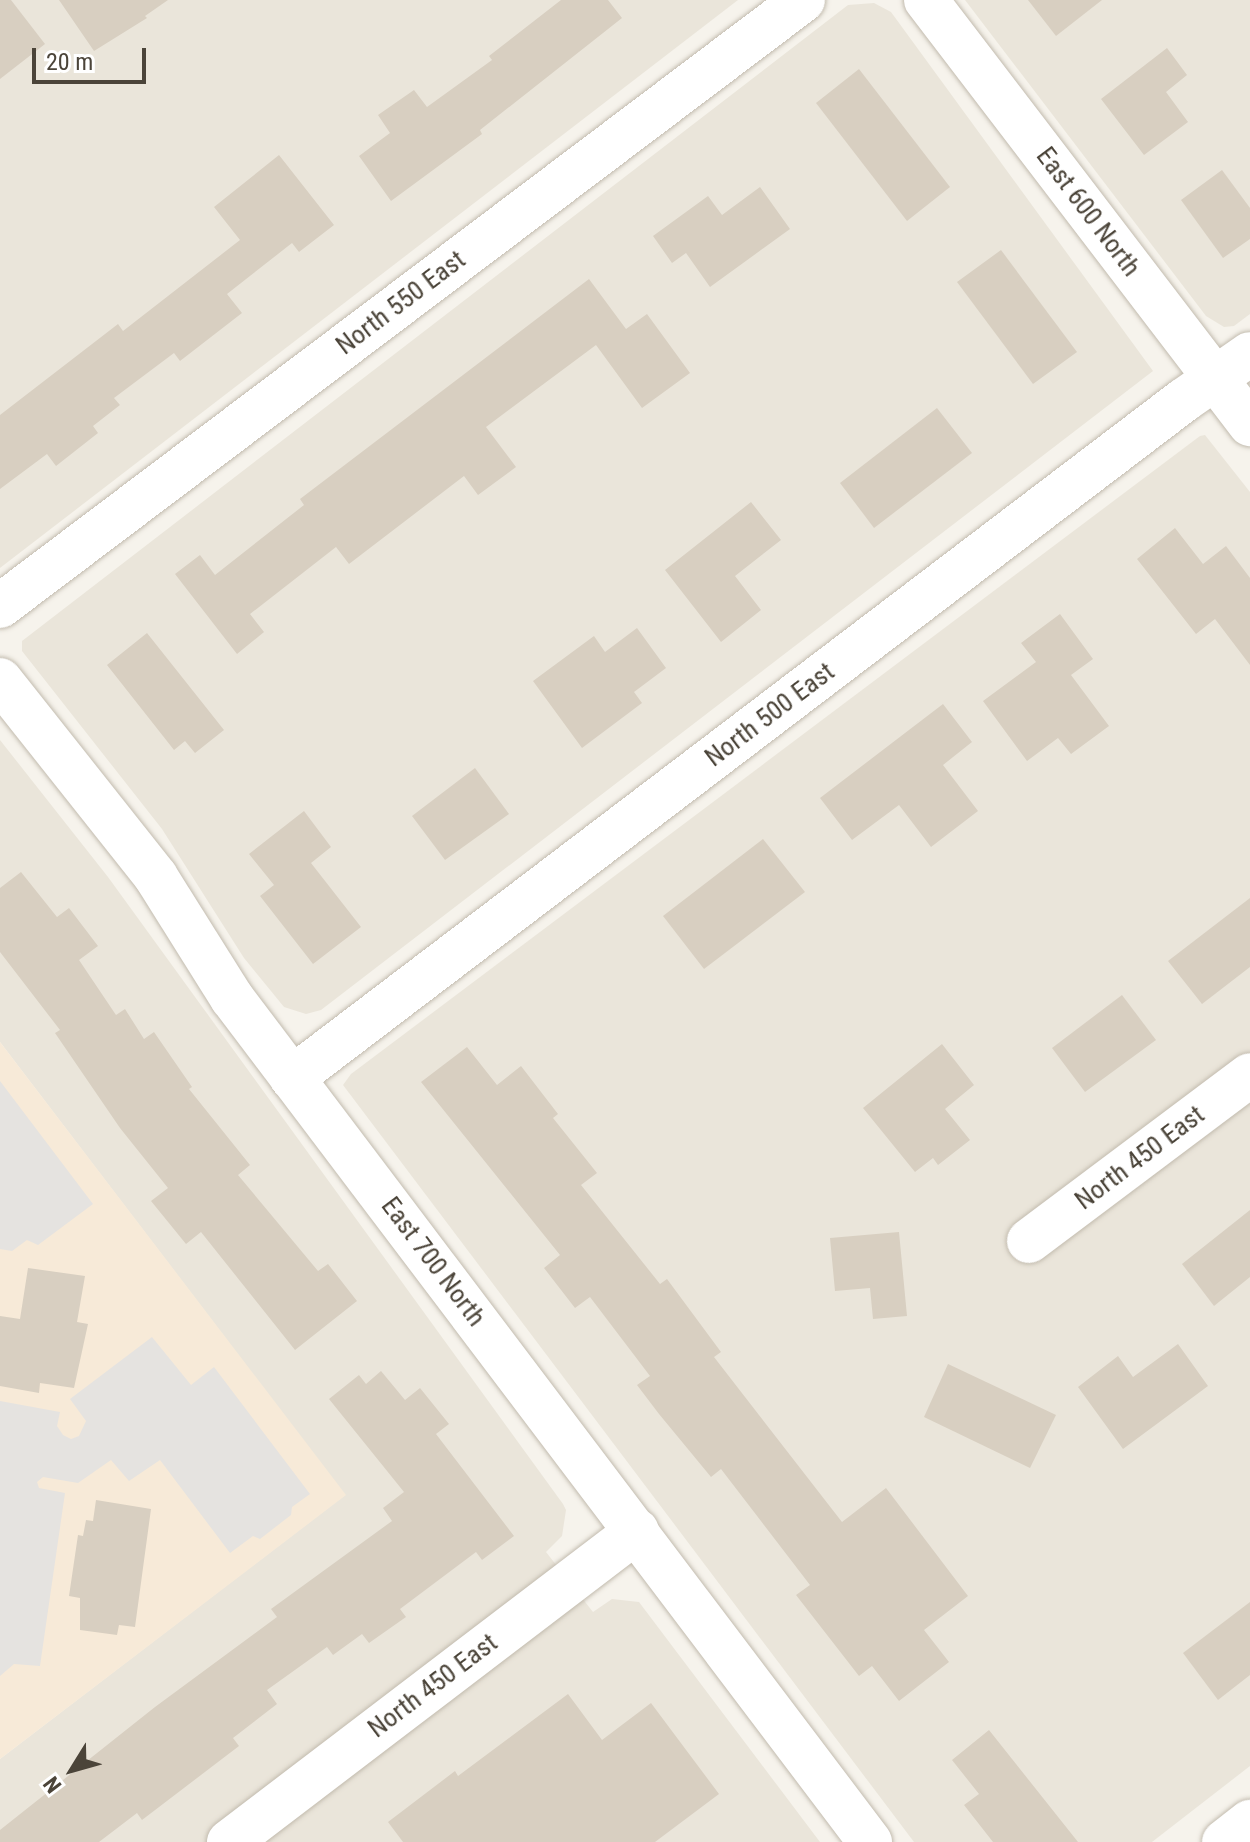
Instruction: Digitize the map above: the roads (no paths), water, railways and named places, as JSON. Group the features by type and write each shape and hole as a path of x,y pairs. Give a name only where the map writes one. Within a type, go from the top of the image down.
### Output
{"street":[{"name":"North 550 East","path":"0,606 803,0"},
{"name":"East 600 North","path":"926,0 1233,367 1250,424"},
{"name":"North 500 East","path":"292,1078 1233,367"},
{"name":"East 700 North","path":"0,680 156,877 232,998 870,1842"},
{"name":"North 450 East","path":"1029,1241 1250,1075"},
{"name":"North 450 East","path":"229,1842 637,1531"},
{"path":"1224,1842 1250,1822"}]}
